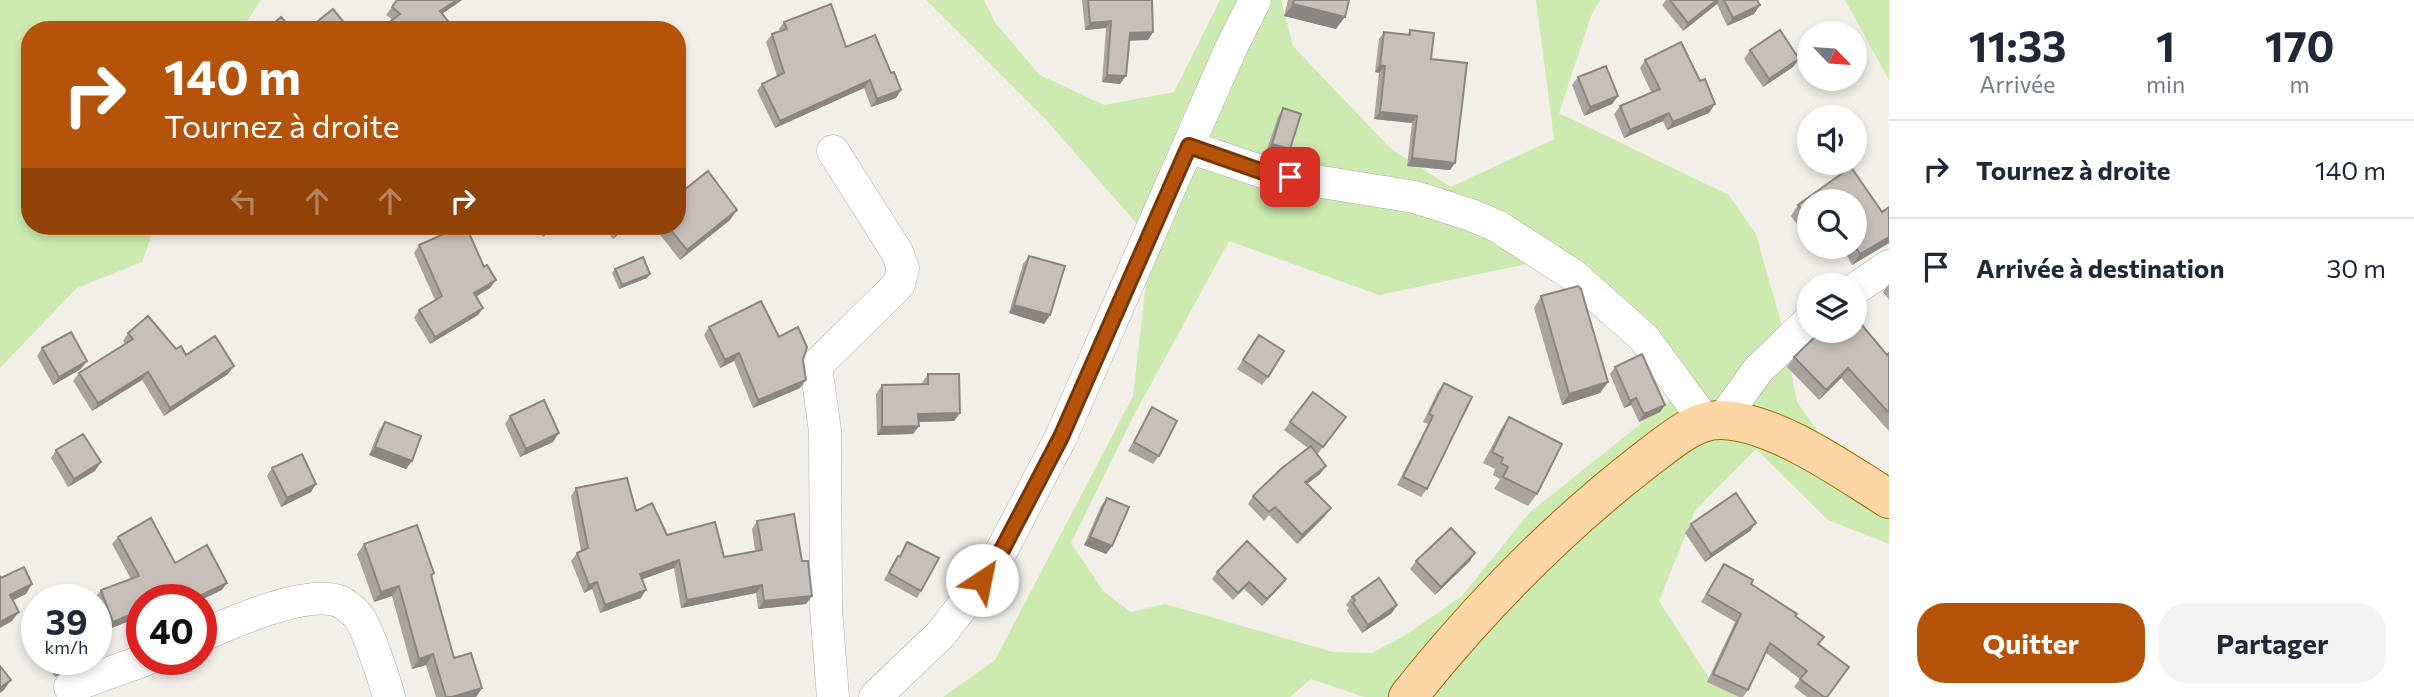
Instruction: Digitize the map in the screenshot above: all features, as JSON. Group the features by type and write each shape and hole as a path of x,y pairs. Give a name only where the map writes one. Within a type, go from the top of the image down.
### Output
{"main road":[{"path":"1409,697 1439,658 1506,583 1594,500 1662,448 1714,420 1764,430 1804,447 1889,499"}],"street":[{"path":"875,697 940,635 1003,548 1061,437 1231,48 1255,0"},
{"path":"1189,146 1266,173 1416,197 1497,226 1573,275 1644,338 1714,420 1758,370 1797,332"},
{"path":"833,151 897,252 903,268 899,284 816,366 825,431 826,609 833,697"},
{"path":"1867,281 1889,266"},
{"path":"217,629 257,612 316,599 341,602 360,617 389,697"},
{"path":"70,687 126,667"}],"green space":[{"path":"0,0 261,0 247,21 21,21 21,235 152,235 142,262 77,288 0,368"},
{"path":"926,0 984,0 996,24 1040,75 1104,105 1174,92 1220,0 1281,0 1293,46 1391,149 1451,187 1554,139 1536,0 1600,0 1591,16 1559,113 1729,195 1756,234 1783,330 1797,402 1854,482 1889,497 1889,544 1828,520 1756,449 1695,511 1659,601 1711,681 1741,697 1364,697 1311,679 1290,697 943,697 995,660 1133,396 1151,240 1048,122","holes":["1229,241 1379,295 1546,260 1609,286 1656,336 1671,368 1668,402 1529,513 1462,596 1404,636 1372,653 1333,652 1165,604 1131,612 1104,592 1071,543 1133,417"]},
{"path":"1845,0 1889,0 1889,80 1867,40 1867,21 1857,21"}],"building":[{"path":"397,0 457,0 440,11 448,21 391,21 400,14 392,7"},
{"path":"1088,0 1152,0 1153,32 1130,33 1126,76 1107,75 1111,21 1090,23"},
{"path":"1294,0 1349,0 1345,17 1293,4"},
{"path":"1670,0 1717,0 1688,23"},
{"path":"1724,0 1757,0 1760,5 1733,18"},
{"path":"831,4 846,47 875,35 901,90 877,99 870,80 780,121 762,84 784,73 772,34 787,29 784,22"},
{"path":"333,9 343,21 318,21"},
{"path":"1410,30 1434,33 1431,59 1467,63 1455,163 1412,158 1417,116 1380,112 1385,66 1380,65 1384,32 1410,35"},
{"path":"1780,30 1797,56 1797,60 1769,79 1750,50"},
{"path":"1681,42 1700,81 1705,79 1715,104 1673,122 1669,113 1630,130 1620,106 1660,89 1645,60"},
{"path":"1606,66 1618,96 1590,107 1578,77"},
{"path":"1283,108 1301,114 1290,149 1272,144"},
{"path":"708,171 737,210 687,250 675,235 686,235 686,189"},
{"path":"1840,175 1857,175 1866,189 1820,189"},
{"path":"1867,190 1882,212 1889,207 1889,237 1867,250"},
{"path":"442,235 470,235 484,267 487,265 496,280 474,293 483,308 435,337 419,310 442,296 419,245"},
{"path":"1029,256 1065,266 1050,315 1014,305"},
{"path":"643,257 650,274 622,285 615,269"},
{"path":"1578,286 1608,382 1569,394 1541,296"},
{"path":"761,301 779,337 798,327 807,347 803,360 806,380 758,400 739,353 725,360 709,327"},
{"path":"148,316 176,349 181,346 186,355 215,336 234,366 170,408 148,372 98,403 79,373 133,339 128,333"},
{"path":"1867,331 1887,355 1889,353 1889,413 1848,368 1826,390 1794,357 1809,343 1867,343"},
{"path":"71,332 87,361 59,377 42,348"},
{"path":"1259,335 1284,351 1268,377 1243,360"},
{"path":"1642,354 1665,405 1644,414 1636,398 1630,401 1615,367"},
{"path":"928,374 959,374 960,413 918,414 919,426 882,427 882,385 928,384"},
{"path":"1444,383 1472,397 1427,489 1403,477 1433,416 1429,414"},
{"path":"1313,392 1346,417 1323,447 1290,422"},
{"path":"544,400 559,433 526,449 510,416"},
{"path":"1152,407 1177,421 1159,456 1134,442"},
{"path":"1509,417 1562,444 1537,494 1503,477 1508,467 1501,463 1503,458 1492,452"},
{"path":"385,422 421,436 412,461 375,447"},
{"path":"83,434 101,462 74,479 56,450"},
{"path":"1311,446 1326,466 1305,482 1331,508 1302,535 1275,507 1269,512 1253,496 1282,468"},
{"path":"302,454 316,484 287,498 272,468"},
{"path":"627,478 636,511 652,503 667,535 715,522 724,557 762,550 757,521 794,514 802,561 808,561 812,596 764,601 762,585 687,600 679,560 640,574 646,590 605,605 597,582 589,585 577,553 588,548 576,488"},
{"path":"1736,493 1756,523 1711,554 1691,524"},
{"path":"1107,498 1129,507 1112,546 1090,537"},
{"path":"151,518 175,563 207,545 227,583 217,588 217,584 126,584 126,617 113,622 112,586 139,576 118,537"},
{"path":"417,525 434,573 431,575 454,658 471,653 482,688 452,697 446,697 433,654 419,659 399,586 381,592 364,544"},
{"path":"1451,528 1475,553 1441,587 1416,561"},
{"path":"1247,541 1286,579 1267,599 1249,582 1238,593 1217,572"},
{"path":"907,542 939,558 921,591 889,573"},
{"path":"1724,564 1753,580 1751,584 1797,614 1795,616 1824,637 1818,644 1849,667 1827,697 1800,679 1807,671 1770,643 1748,690 1713,674 1741,614 1707,594"},
{"path":"24,567 32,584 21,584 21,590 10,595 19,612 0,622 0,576 1,578"},
{"path":"1379,578 1397,605 1368,625 1353,603 1355,600 1352,597"},
{"path":"0,666 11,680 0,688"}],"route":[{"path":"982,580 1003,548 1061,437 1189,146 1266,173 1290,177"}]}
